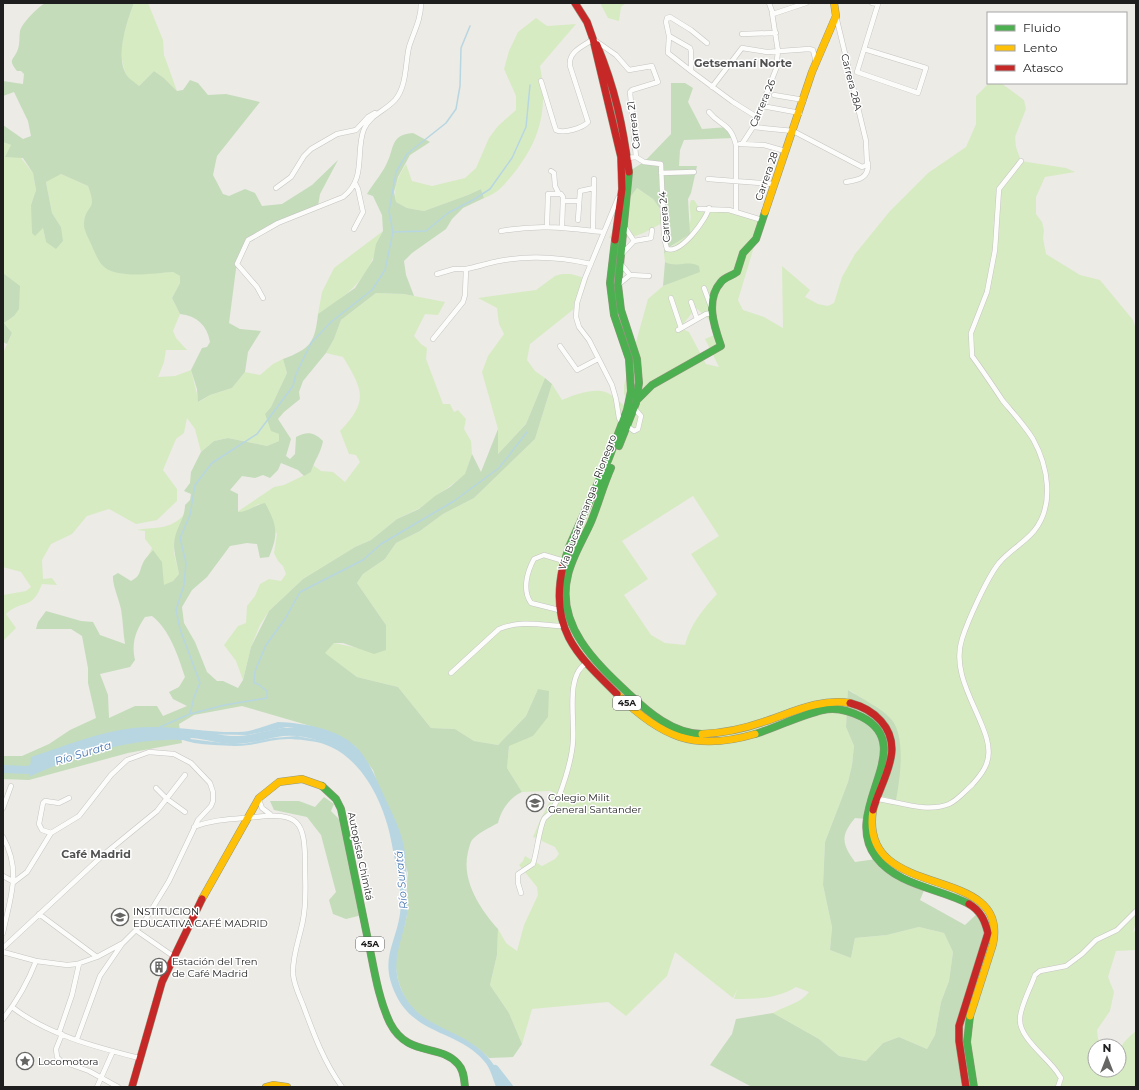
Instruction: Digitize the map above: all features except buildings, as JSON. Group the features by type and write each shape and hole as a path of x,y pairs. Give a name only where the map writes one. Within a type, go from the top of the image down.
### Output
{"main road":[{"name":"Vía Bucaramanga - Rionegro","path":"575,3 587,22 593,39 621,157 622,196 610,283 614,315 631,372 631,391 625,424 568,576 565,592 569,617 579,639 612,677 653,714 665,723 680,730 698,734 730,731 823,702 837,700 862,706 880,718 892,740 893,751 891,766 878,799 872,820 872,832 883,856 893,865 920,878 971,893 980,899 988,908 994,920 994,945 973,1003 967,1026 968,1053 974,1087"},
{"path":"834,3 836,16"},
{"name":"Carrera 28","path":"652,385 721,346 713,325 712,311 717,288 723,281 734,276 737,272 743,253 756,239 816,63 836,16"},
{"name":"Vía Bucaramanga - Rionegro","path":"593,39 600,48 609,74 623,125 628,158 630,177 618,285 621,310 637,359 639,383 635,409 625,424 564,561 559,586 559,610 563,626 586,663 646,719 661,730 677,736 697,742 715,742 745,737 813,713 838,708 858,714 872,725 879,734 885,752 883,765 868,803 865,818 865,831 870,850 876,859 901,877 974,907 982,915 986,925 987,940 959,1026 959,1041 966,1087"},
{"path":"639,383 645,386 652,385"},
{"path":"637,400 652,385"},
{"name":"Autopista Chimitá","path":"132,1087 139,1058 162,982 173,956 208,885 259,798 272,786 279,782 302,779 321,785 336,799 341,809 378,986 389,1018 400,1037 405,1041 419,1049 449,1056 454,1060 464,1072 465,1087"},
{"path":"266,1087 273,1085 288,1087"}],"street":[{"path":"276,188 291,177 304,156 311,149 337,134 356,130 368,117 395,100 400,88 410,46 420,22 422,3"},
{"name":"Carrera 26","path":"742,144 753,127 776,69 778,51 774,13 769,3"},
{"path":"774,13 806,3"},
{"path":"864,49 925,68 926,70 918,93 858,74 864,49 878,4 872,3"},
{"name":"Carrera 28A","path":"836,16 867,148 868,162"},
{"path":"707,43 687,27 670,17 667,18 668,53 695,75 757,117"},
{"path":"742,34 776,33"},
{"path":"668,36 690,48 690,70"},
{"path":"541,81 556,130 563,132 587,124 588,119 569,61 574,52 593,39"},
{"name":"Carrera 21","path":"593,39 616,55 629,70 652,66 658,80 656,84 632,90 630,92 636,157"},
{"path":"712,87 742,48 757,52 809,49 813,50 815,54 816,63"},
{"path":"774,96 804,100"},
{"path":"762,106 800,113"},
{"path":"709,112 714,118 728,127 736,145 736,211"},
{"path":"263,298 253,282 238,264 248,240 278,223 343,197 349,192 355,183 361,157 361,140 364,128 376,113"},
{"path":"753,127 793,131 862,166 867,165 868,162"},
{"path":"736,145 764,145 785,151"},
{"path":"628,158 636,157"},
{"name":"Carrera 24","path":"636,157 649,163 659,162 666,247 671,250 681,246 703,221 709,208"},
{"path":"878,799 930,807 950,804 964,793 978,778 987,765 989,750 985,732 968,694 958,663 962,639 987,582 998,564 1034,530 1040,520 1047,495 1047,479 1043,464 1032,438 972,356 971,345 971,333 987,292 995,250 999,189 1022,161"},
{"path":"846,182 857,180 865,176 869,171 868,162"},
{"path":"551,171 554,173 555,186 558,194"},
{"path":"661,173 694,172"},
{"path":"593,231 594,179"},
{"path":"708,180 736,180 774,184"},
{"path":"354,230 363,212 358,189 355,183"},
{"path":"578,220 578,201 580,191 594,188"},
{"path":"548,226 548,194 558,194 563,195 562,227"},
{"path":"622,196 616,201 591,264 577,303 576,317 579,327 589,340 615,394 619,418 634,431 638,429 641,416 635,409"},
{"path":"563,200 578,201"},
{"path":"700,209 709,208 736,211 762,220"},
{"path":"501,231 528,226 548,226 604,232"},
{"path":"625,226 634,241"},
{"path":"630,275 620,259 634,241 651,238 652,230"},
{"path":"437,274 454,269 466,269 498,261 529,257 560,258 591,264"},
{"path":"433,339 463,302 465,295 466,269"},
{"path":"618,285 630,275 649,276"},
{"path":"671,298 679,329 712,311 704,288"},
{"path":"691,302 697,319"},
{"path":"560,346 577,370 598,359"},
{"path":"559,610 531,603 527,598 526,589 528,571 534,558 544,555 564,561"},
{"path":"451,673 499,629 507,626 535,623 563,626"},
{"path":"521,892 518,883 518,874 533,864 544,819 551,812 567,773 573,738 573,686 578,671 581,666 586,663"},
{"path":"3,952 36,961 67,965 79,964 97,957 123,943 137,931 169,881 194,827 213,801 213,792 210,783 199,770 183,757 157,751 133,757 122,764 111,775 79,816 51,833 27,872 14,882"},
{"path":"3,948 102,856 157,811 185,775"},
{"path":"3,808 11,786"},
{"path":"156,788 167,799 185,812"},
{"path":"51,833 42,830 38,824 43,802 59,802 69,798"},
{"path":"259,798 262,808 271,815"},
{"path":"194,827 207,822 271,815 284,816 293,819 302,829 305,841 306,902 294,963 294,978 324,1059 342,1087"},
{"path":"232,820 239,831"},
{"path":"3,837 13,865 14,882 3,933"},
{"path":"3,876 14,882"},
{"path":"1058,1087 1061,1078 1028,1039 1020,1024 1021,1012 1035,975 1040,971 1066,966 1082,954 1096,940 1117,930 1136,911"},
{"path":"39,914 97,957"},
{"path":"137,931 173,956"},
{"path":"77,1039 100,976 123,943"},
{"path":"3,1019 12,1008 29,978 36,961"},
{"path":"79,964 72,995 56,1049 56,1057 118,1087"},
{"path":"12,1008 44,1027 60,1034 139,1058"},
{"path":"97,1087 102,1079 113,1051"}],"green space":[{"path":"45,3 134,3 125,30 122,52 124,71 131,80 139,86 154,71 164,78 177,91 183,90 190,80 198,83 208,95 226,94 260,102 217,156 213,175 223,194 229,196 245,189 255,193 262,206 282,204 312,185 338,160 320,194 318,206 292,217 248,240 236,269 229,323 240,329 261,331 248,352 245,372 232,388 210,395 198,402 197,389 191,370 202,348 207,347 210,342 204,326 196,319 180,314 172,298 180,283 180,276 173,272 146,274 116,273 108,270 102,265 84,228 85,217 92,204 88,186 61,174 46,182 52,213 61,227 63,241 56,249 46,242 43,228 35,236 32,233 31,205 36,190 33,173 23,158 5,157 11,145 3,142 3,125 23,139 31,136 28,121 14,92 3,96 3,81 23,84 24,74 21,71 17,71 12,64 12,60 19,47 21,28 38,8"},
{"path":"134,3 148,3 163,40 164,55 177,91 164,78 154,71 139,86 127,76 122,58 122,49 125,30"},
{"path":"600,3 626,3 621,7 619,21 608,18"},
{"path":"536,18 547,26 576,24 540,66 543,96 540,122 531,148 514,173 497,191 484,198 481,189 424,211 407,208 396,202 395,192 397,182 406,164 412,181 432,186 465,178 476,168 489,138 498,126 516,110 516,96 504,69 509,51 518,32"},
{"path":"602,57 615,104 631,195 637,188 653,199 668,220 640,234 627,238 609,238 618,220 620,161"},
{"path":"671,83 685,83 693,88 688,102 702,129 728,127 734,138 684,140 680,150 679,166 697,166 691,193 688,199 690,234 671,246 664,254 668,220 653,199 637,188 631,196 631,170 644,162 671,134"},
{"path":"988,84 1002,84 1024,100 1026,109 1015,137 1016,147 1021,161 1066,168 1075,172 1045,177 1036,197 1036,214 1042,222 1044,230 1043,238 1046,254 1080,275 1100,280 1133,320 1136,329 1136,922 1133,933 1136,929 1136,950 1116,951 1108,977 1114,992 1110,1011 1097,1030 1098,1038 1087,1038 1087,1078 1127,1078 1127,1039 1136,1031 1136,1087 966,1087 980,911 876,859 874,793 896,799 892,720 849,690 846,727 854,746 852,765 848,782 825,842 823,885 832,927 830,950 851,958 855,938 887,935 919,927 944,933 953,952 949,981 941,1002 935,1035 927,1049 899,1037 883,1043 866,1061 839,1056 819,1039 773,1013 797,1002 809,992 796,987 774,996 734,999 737,990 733,998 675,952 667,976 626,1016 608,1002 532,1009 522,1044 509,1013 490,985 497,955 498,929 506,943 517,951 524,925 538,895 537,887 519,865 525,856 542,866 555,859 559,854 555,847 533,837 554,794 551,791 522,792 507,768 509,745 533,736 538,689 526,716 498,745 474,741 455,729 431,728 398,687 357,677 324,653 334,643 358,648 386,625 357,583 363,574 385,559 396,543 420,531 443,514 474,498 535,439 552,384 562,400 584,392 602,391 611,395 633,412 624,394 624,385 648,299 663,286 671,283 680,264 673,266 665,262 664,254 683,235 688,227 691,200 694,200 700,209 722,209 762,220 738,300 743,310 764,317 783,328 782,266 810,290 805,297 818,304 828,306 834,303 842,277 855,254 890,211 928,173 966,147 976,124 976,96","holes":["696,308 715,325 717,334 705,339 719,367 706,364 689,332 680,328","693,496 719,536 691,554 717,594 698,618 690,631 685,645 665,643 651,635 624,595 648,579 622,541"]},
{"path":"413,133 430,142 410,155 398,177 394,192 396,202 407,208 424,211 481,189 484,198 463,208 452,219 446,229 412,253 404,261 406,275 414,296 404,294 376,293 341,320 334,339 326,353 303,381 299,392 300,399 278,419 291,439 286,456 290,459 295,454 296,437 310,433 323,441 311,472 304,476 298,470 281,463 278,470 270,478 263,475 255,478 242,476 230,490 238,494 238,512 245,511 265,503 272,517 275,529 274,542 269,557 260,558 257,544 247,543 230,546 207,577 192,590 182,607 184,623 195,642 207,672 217,681 223,681 238,688 243,680 251,647 269,611 303,579 355,547 371,540 397,519 419,509 435,496 450,487 465,474 472,454 481,472 498,429 498,454 526,424 545,378 552,384 535,439 474,498 443,514 420,531 396,543 385,559 363,574 357,583 386,625 386,650 374,654 343,643 334,643 325,653 357,677 398,687 431,728 455,729 474,741 498,745 526,716 538,689 549,691 548,717 533,736 509,746 507,768 522,792 507,804 501,813 498,823 481,832 472,840 468,852 467,873 474,894 491,921 498,929 497,955 490,985 509,1013 522,1044 513,1057 489,1058 478,1048 460,1037 427,1021 415,1011 404,995 397,977 396,958 397,948 406,917 408,873 373,770 355,746 314,727 242,706 194,715 179,724 182,743 128,753 29,780 3,779 3,756 22,756 49,744 70,730 96,718 88,683 88,668 82,636 71,629 36,629 38,622 46,611 81,621 93,622 100,635 125,644 121,609 113,576 118,573 131,581 138,575 145,559 153,550 162,562 164,585 173,581 179,574 174,551 174,542 184,513 185,505 190,500 191,494 184,491 190,483 191,472 201,452 214,441 228,438 267,446 279,441 279,434 271,431 265,414 271,407 287,373 283,359 299,352 310,344 315,332 318,314 355,288 373,260 376,244 383,231 382,215 373,196 367,194 386,165 396,140 405,134","holes":["152,616 164,628 173,644 185,677 179,687 169,692 173,699 187,706 163,716 157,706 135,706 109,718 108,695 100,674 130,667 135,660 135,637 145,617"]},
{"path":"3,142 11,145 33,173 36,190 31,205 39,230 43,228 46,242 61,227 52,213 46,182 53,176 61,174 88,186 93,198 92,206 88,211 87,233 102,265 122,274 173,272 180,276 180,283 172,298 180,314 173,331 176,338 187,350 166,350 164,362 158,377 175,376 191,370 199,402 210,395 232,388 245,372 260,375 273,364 283,359 287,373 271,407 265,414 279,434 279,441 267,446 228,438 214,441 201,452 195,429 187,418 184,433 176,439 163,470 177,489 177,501 157,520 136,524 109,509 87,516 72,534 51,544 42,560 43,579 52,578 57,585 42,584 34,598 26,604 17,607 6,614 16,628 3,641 3,595 26,591 31,587 21,572 3,567 3,353 12,333 4,323 14,316 20,287 3,273"},
{"path":"383,231 374,256 356,285 335,303 318,314 322,292 334,268"},
{"path":"665,262 669,264 695,264 699,266 700,272 663,286"},
{"path":"3,273 20,286 19,309 14,316 4,323 12,333 7,344 3,342"},
{"path":"571,274 588,279 579,305 530,344 527,360 535,371 545,378 526,424 498,454 498,429 482,372 488,356 504,334 499,324 497,308 478,298 536,290 555,276"},
{"path":"376,293 404,294 445,302 438,315 425,314 414,336 427,348 426,359 443,404 450,404 454,412 458,410 466,419 464,429 471,441 472,454 465,475 420,508 397,519 371,540 355,547 303,579 269,611 260,625 251,647 243,680 236,661 224,645 238,626 246,623 247,606 255,596 260,584 269,579 281,581 286,574 283,566 278,561 274,553 277,534 259,504 245,512 237,512 274,487 284,485 311,472 313,465 321,471 333,472 345,482 360,462 356,455 349,454 340,431 356,411 360,395 358,387 355,378 343,357 326,353 334,339 341,320"},
{"path":"185,514 174,542 174,553 179,574 173,581 164,586 153,550 148,556 152,548 145,539 145,531 137,530 163,527 173,523"},
{"path":"848,690 878,708 892,720 899,737 901,759 896,800 874,794 866,819 855,818 847,830 844,840 847,850 855,862 876,859 925,888 920,900 965,925 980,911 986,925 975,976 966,1087 752,1087 710,1065 732,1034 736,1019 773,1013 819,1039 839,1056 866,1061 883,1043 899,1037 927,1049 935,1035 941,1002 949,981 953,952 944,933 919,927 887,935 855,938 851,958 830,950 832,927 823,885 825,842 848,782 852,765 854,746 846,727"},
{"path":"324,797 334,804 331,811 341,821 362,915 346,919 333,914 329,900 336,892 321,835 307,817 274,810 270,801 299,801 315,807"}],"water":[{"path":"278,722 308,725 329,731 347,740 359,750 369,765 404,844 406,856 407,915 397,962 398,981 402,991 409,1003 426,1019 468,1041 483,1052 495,1066 506,1087 496,1087 488,1066 474,1051 426,1026 414,1018 404,1008 396,995 391,983 388,962 398,925 401,897 389,831 385,817 372,788 354,764 343,754 322,743 296,739 284,739 241,746 199,744 182,740 161,740 122,745 103,750 65,762 29,777 31,757 94,736 133,728 160,727 244,732","holes":["287,727 320,734 334,741 348,751 328,742 297,736 273,738 243,744 190,739 195,734 248,735"]},
{"path":"3,765 30,769 3,771"}],"waterway":[{"path":"190,714 194,697 200,683 180,629 176,610 184,585 186,563 180,538 190,515 195,485 212,463 257,434 293,386 296,374 311,343 331,322 372,290 385,270 393,232 389,211 396,172 407,154 446,123 456,109 460,86 461,48 470,26"},
{"path":"393,232 426,231 448,213 490,189 512,158 526,127 530,85"},
{"path":"160,727 190,714 225,705 267,698 267,691 258,684 254,683 255,671 266,645 285,619 300,592 363,560 381,544 454,501 499,468 527,432"},
{"name":"Río Suratá","path":"183,734 195,734 226,740 239,740 283,732 312,734 339,745 354,756"},
{"name":"Río Surata","path":"3,769 27,770 40,766"},
{"name":"Río Suratá","path":"495,1069 509,1087"}],"traffic: fast":[{"path":"619,446 636,403 639,383 637,359 621,310 618,285 629,172"},
{"path":"637,400 652,385 721,346 712,313 713,297 721,282 737,272 743,253 756,239 765,212"},
{"path":"563,566 569,547 609,458 627,410 631,391 629,359 614,315 610,283 615,240"},
{"path":"611,468 591,522 570,568 566,593 567,610 581,642 616,682 644,708 671,726 691,733 702,734"},
{"path":"755,734 814,712 828,709 843,710 862,717 878,730 884,745 882,762 867,820 867,839 876,857 885,867 907,880 969,904"},
{"path":"322,786 336,799 341,809 377,983 382,1003 390,1023 397,1034 406,1041 415,1046 451,1058 461,1069 465,1087"},
{"path":"970,1016 967,1042 974,1087"}],"traffic: slow":[{"path":"765,212 812,72 836,16 834,3"},
{"path":"617,694 649,721 680,737 696,741 714,741 733,739 755,734"},
{"path":"702,734 725,732 748,727 816,704 839,702 850,703"},
{"path":"202,899 259,798 279,782 302,779 322,786"},
{"path":"873,810 875,839 888,859 909,872 959,890 979,901 992,918 993,944 970,1016"},
{"path":"266,1087 273,1085 287,1087"}],"traffic: jam":[{"path":"575,3 587,22 593,39 621,157 622,189 615,240"},
{"path":"597,45 618,107 629,172"},
{"path":"563,566 560,588 560,606 563,623 569,638 589,665 617,694"},
{"path":"850,703 867,709 878,717 888,732 891,742 892,754 886,776 873,810"},
{"path":"132,1087 162,982 202,899"},
{"path":"966,1087 959,1041 959,1026 988,933 982,917 977,910 969,904"}],"place":[{"name":"Colegio Milit General Santander","path":"535,803"},
{"name":"INSTITUCION EDUCATIVA CAFÉ MADRID","path":"120,917"},
{"name":"Estación del Tren de Café Madrid","path":"159,967"},
{"name":"Locomotora","path":"25,1061"}],"district":[{"name":"Getsemaní Norte","path":"743,63"},
{"name":"Café Madrid","path":"96,854"}]}
